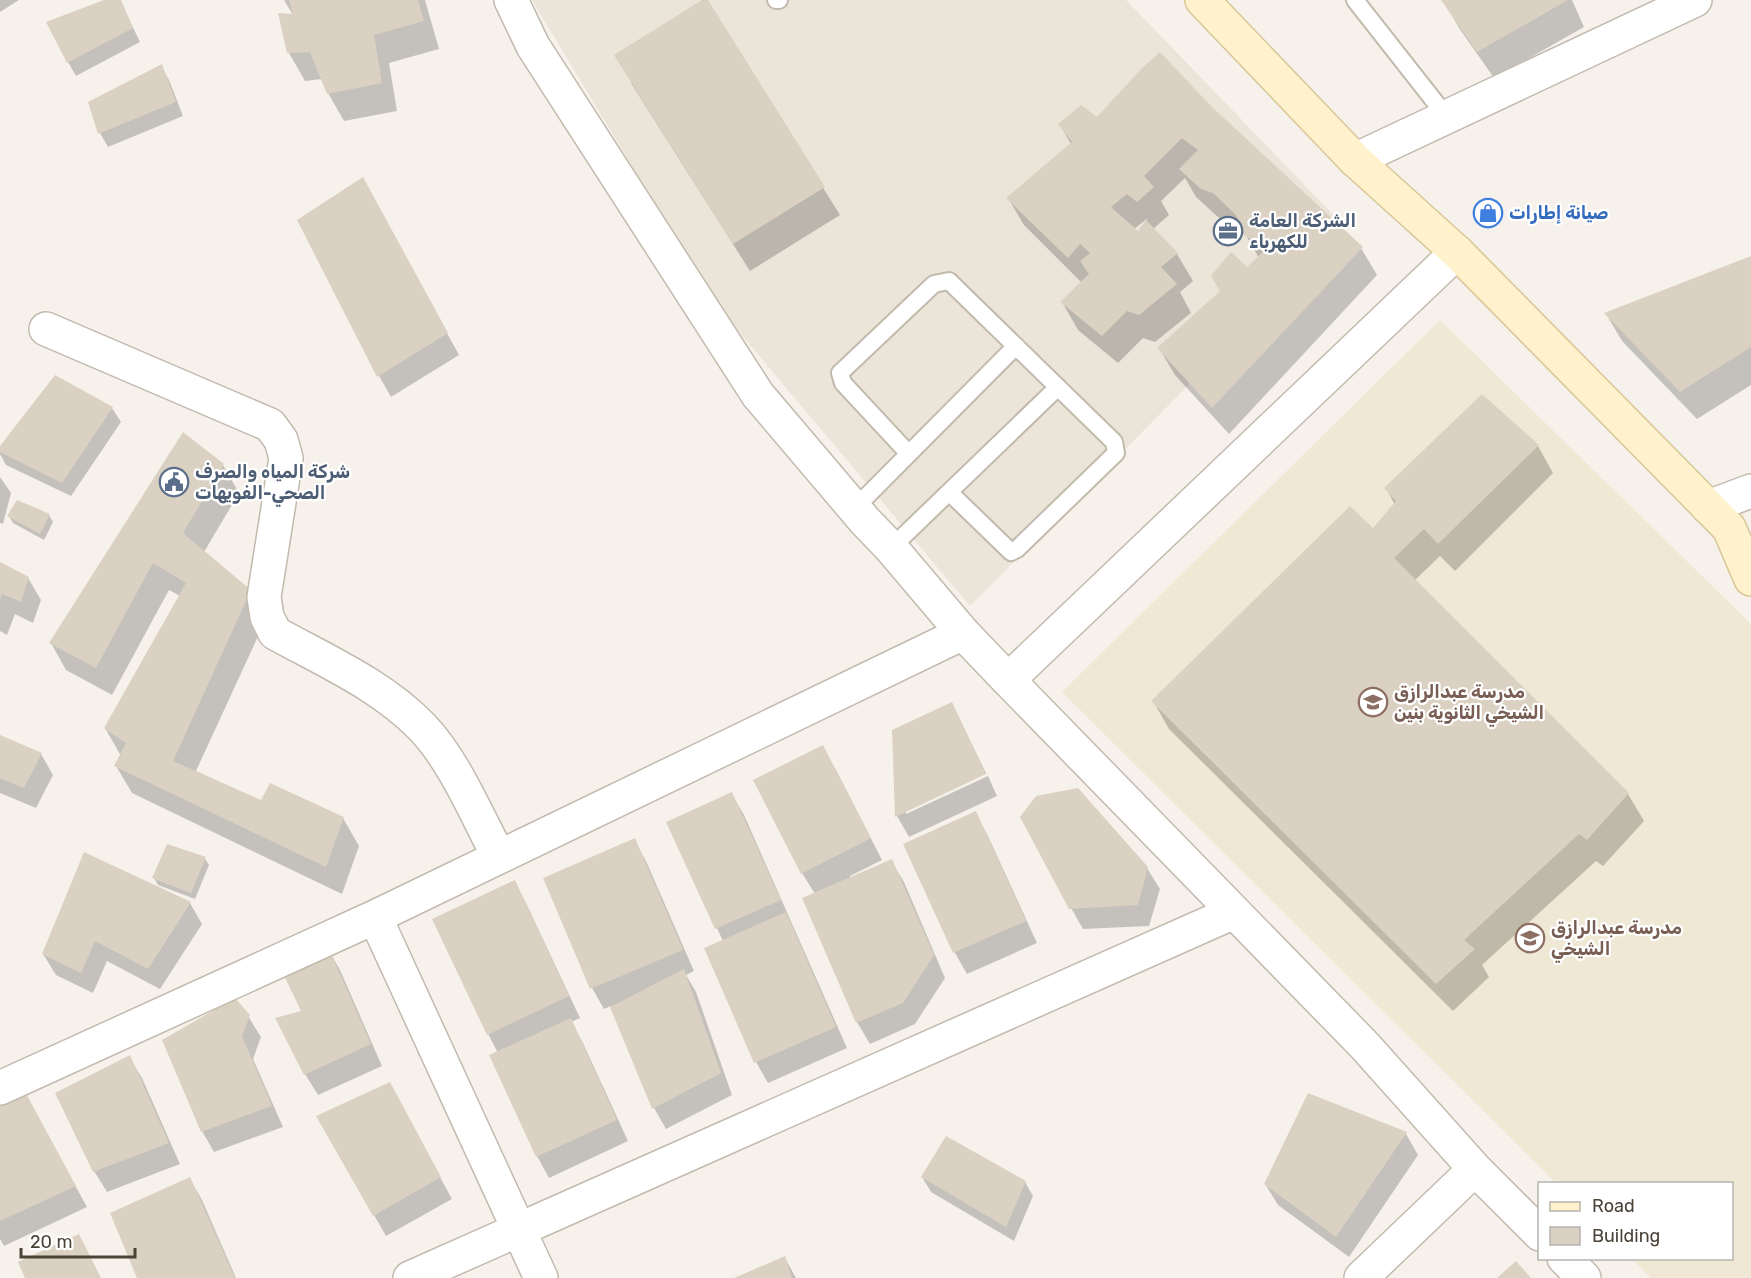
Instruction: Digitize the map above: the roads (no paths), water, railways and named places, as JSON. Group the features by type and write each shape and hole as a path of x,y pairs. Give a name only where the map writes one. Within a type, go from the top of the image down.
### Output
{"main road":[{"path":"1202,0 1355,160 1457,252 1729,524 1751,579"}],"street":[{"path":"511,0 533,46 759,395 854,509 891,548 963,633 1365,1046 1475,1169 1538,1233"},
{"path":"1355,160 1695,0"},
{"path":"1008,680 1457,252"},
{"path":"46,328 270,425 281,440 286,458 264,597 267,617 275,633 382,692 423,728 451,767 500,857"},
{"path":"1729,524 1751,491"},
{"path":"0,1088 375,917 963,633"},
{"path":"410,1278 1234,912"},
{"path":"375,917 541,1278"},
{"path":"1361,1278 1475,1169"},
{"path":"1566,1260 1584,1278"}],"lane":[{"path":"1355,0 1446,116"},
{"path":"909,454 843,383 840,374 934,284 949,280 1114,442 1116,453 1017,549 1011,552 949,492"},
{"path":"854,509 1016,346"},
{"path":"891,548 1058,387"}],"place":[{"name":"صيانة إطارات","path":"1488,213"},
{"name":"الشركة العامة للكهرباء","path":"1228,231"},
{"name":"شركة المياه والصرف الصحي-الفويهات","path":"174,482"},
{"name":"مدرسة عبدالرازق الشيخي الثانوية بنين","path":"1373,702"},
{"name":"مدرسة عبدالرازق الشيخي","path":"1530,938"}]}
